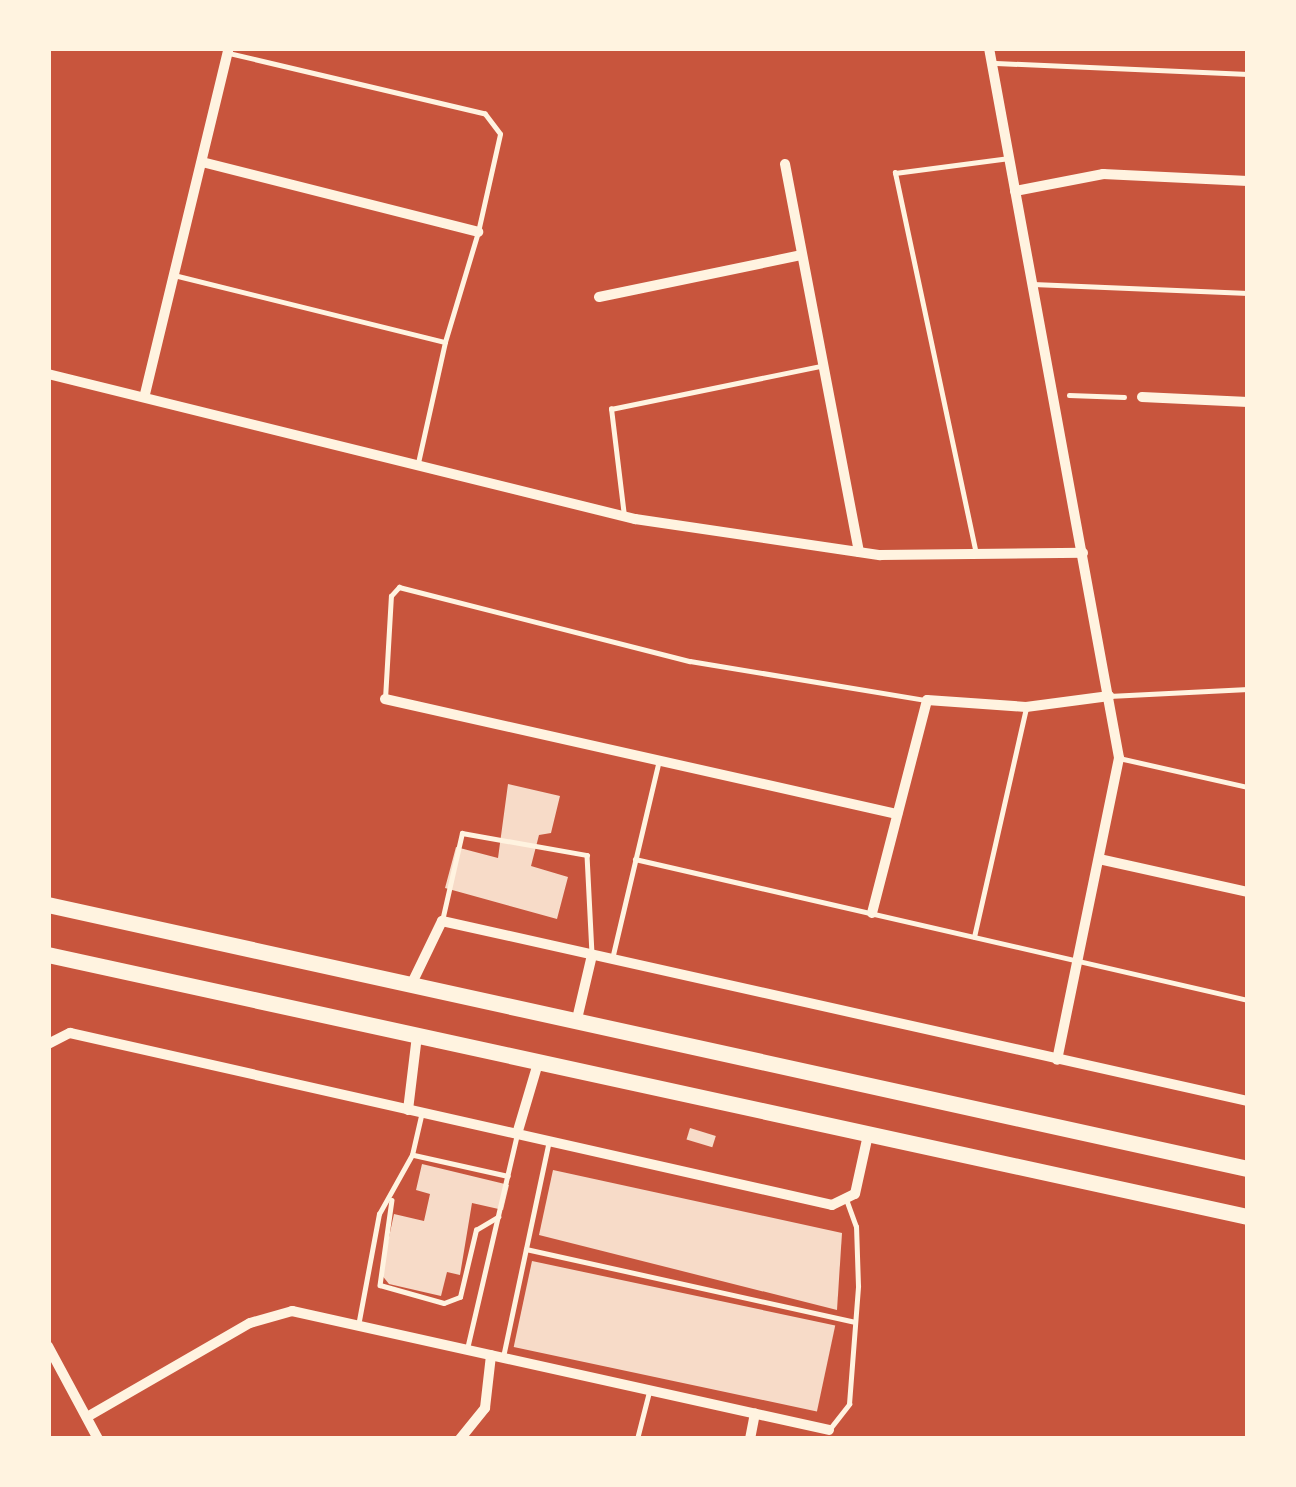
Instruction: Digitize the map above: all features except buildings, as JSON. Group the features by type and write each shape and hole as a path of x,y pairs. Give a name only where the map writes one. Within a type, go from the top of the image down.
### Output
{"main road":[{"path":"48,905 1248,1169"},
{"path":"48,955 1248,1217"}],"street":[{"path":"989,48 1119,758 1057,1060"},
{"path":"145,394 229,51"},
{"path":"202,162 478,232"},
{"path":"785,164 859,552"},
{"path":"1015,191 1103,173 1248,181"},
{"path":"598,297 801,255"},
{"path":"48,374 145,394 624,516 859,552 1083,553"},
{"path":"1142,397 1248,401"},
{"path":"872,914 927,700 1026,707 1109,696"},
{"path":"385,699 897,814"},
{"path":"1099,859 1248,892"},
{"path":"412,982 442,921 1248,1101"},
{"path":"577,1019 592,955"},
{"path":"48,1044 70,1033 832,1204 855,1194 868,1135"},
{"path":"408,1109 417,1036"},
{"path":"518,1134 538,1064"},
{"path":"87,1417 274,1313 358,1326 829,1430"},
{"path":"48,1346 98,1439"},
{"path":"460,1439 485,1408 497,1356"},
{"path":"750,1439 755,1414"}],"lane":[{"path":"229,51 484,114 500,134 418,463"},
{"path":"992,63 1248,74"},
{"path":"976,554 895,173 1009,158"},
{"path":"174,275 445,342"},
{"path":"1033,284 1248,293"},
{"path":"624,516 611,409 821,366"},
{"path":"385,699 392,596 399,587 690,661 927,700"},
{"path":"1109,696 1248,689"},
{"path":"974,937 1026,707"},
{"path":"1119,758 1248,788"},
{"path":"612,959 659,760"},
{"path":"442,921 462,833 587,855 592,955"},
{"path":"635,859 1248,1000"},
{"path":"422,1113 412,1154 392,1200 380,1285 444,1303 460,1297 476,1229 498,1216"},
{"path":"467,1349 518,1134"},
{"path":"497,1356 548,1141"},
{"path":"412,1154 508,1176"},
{"path":"358,1326 379,1214 392,1200"},
{"path":"829,1430 848,1404 855,1322 856,1227 845,1200"},
{"path":"526,1249 855,1322"},
{"path":"638,1439 649,1390"}],"path":[{"path":"1053,395 1142,397"}]}
